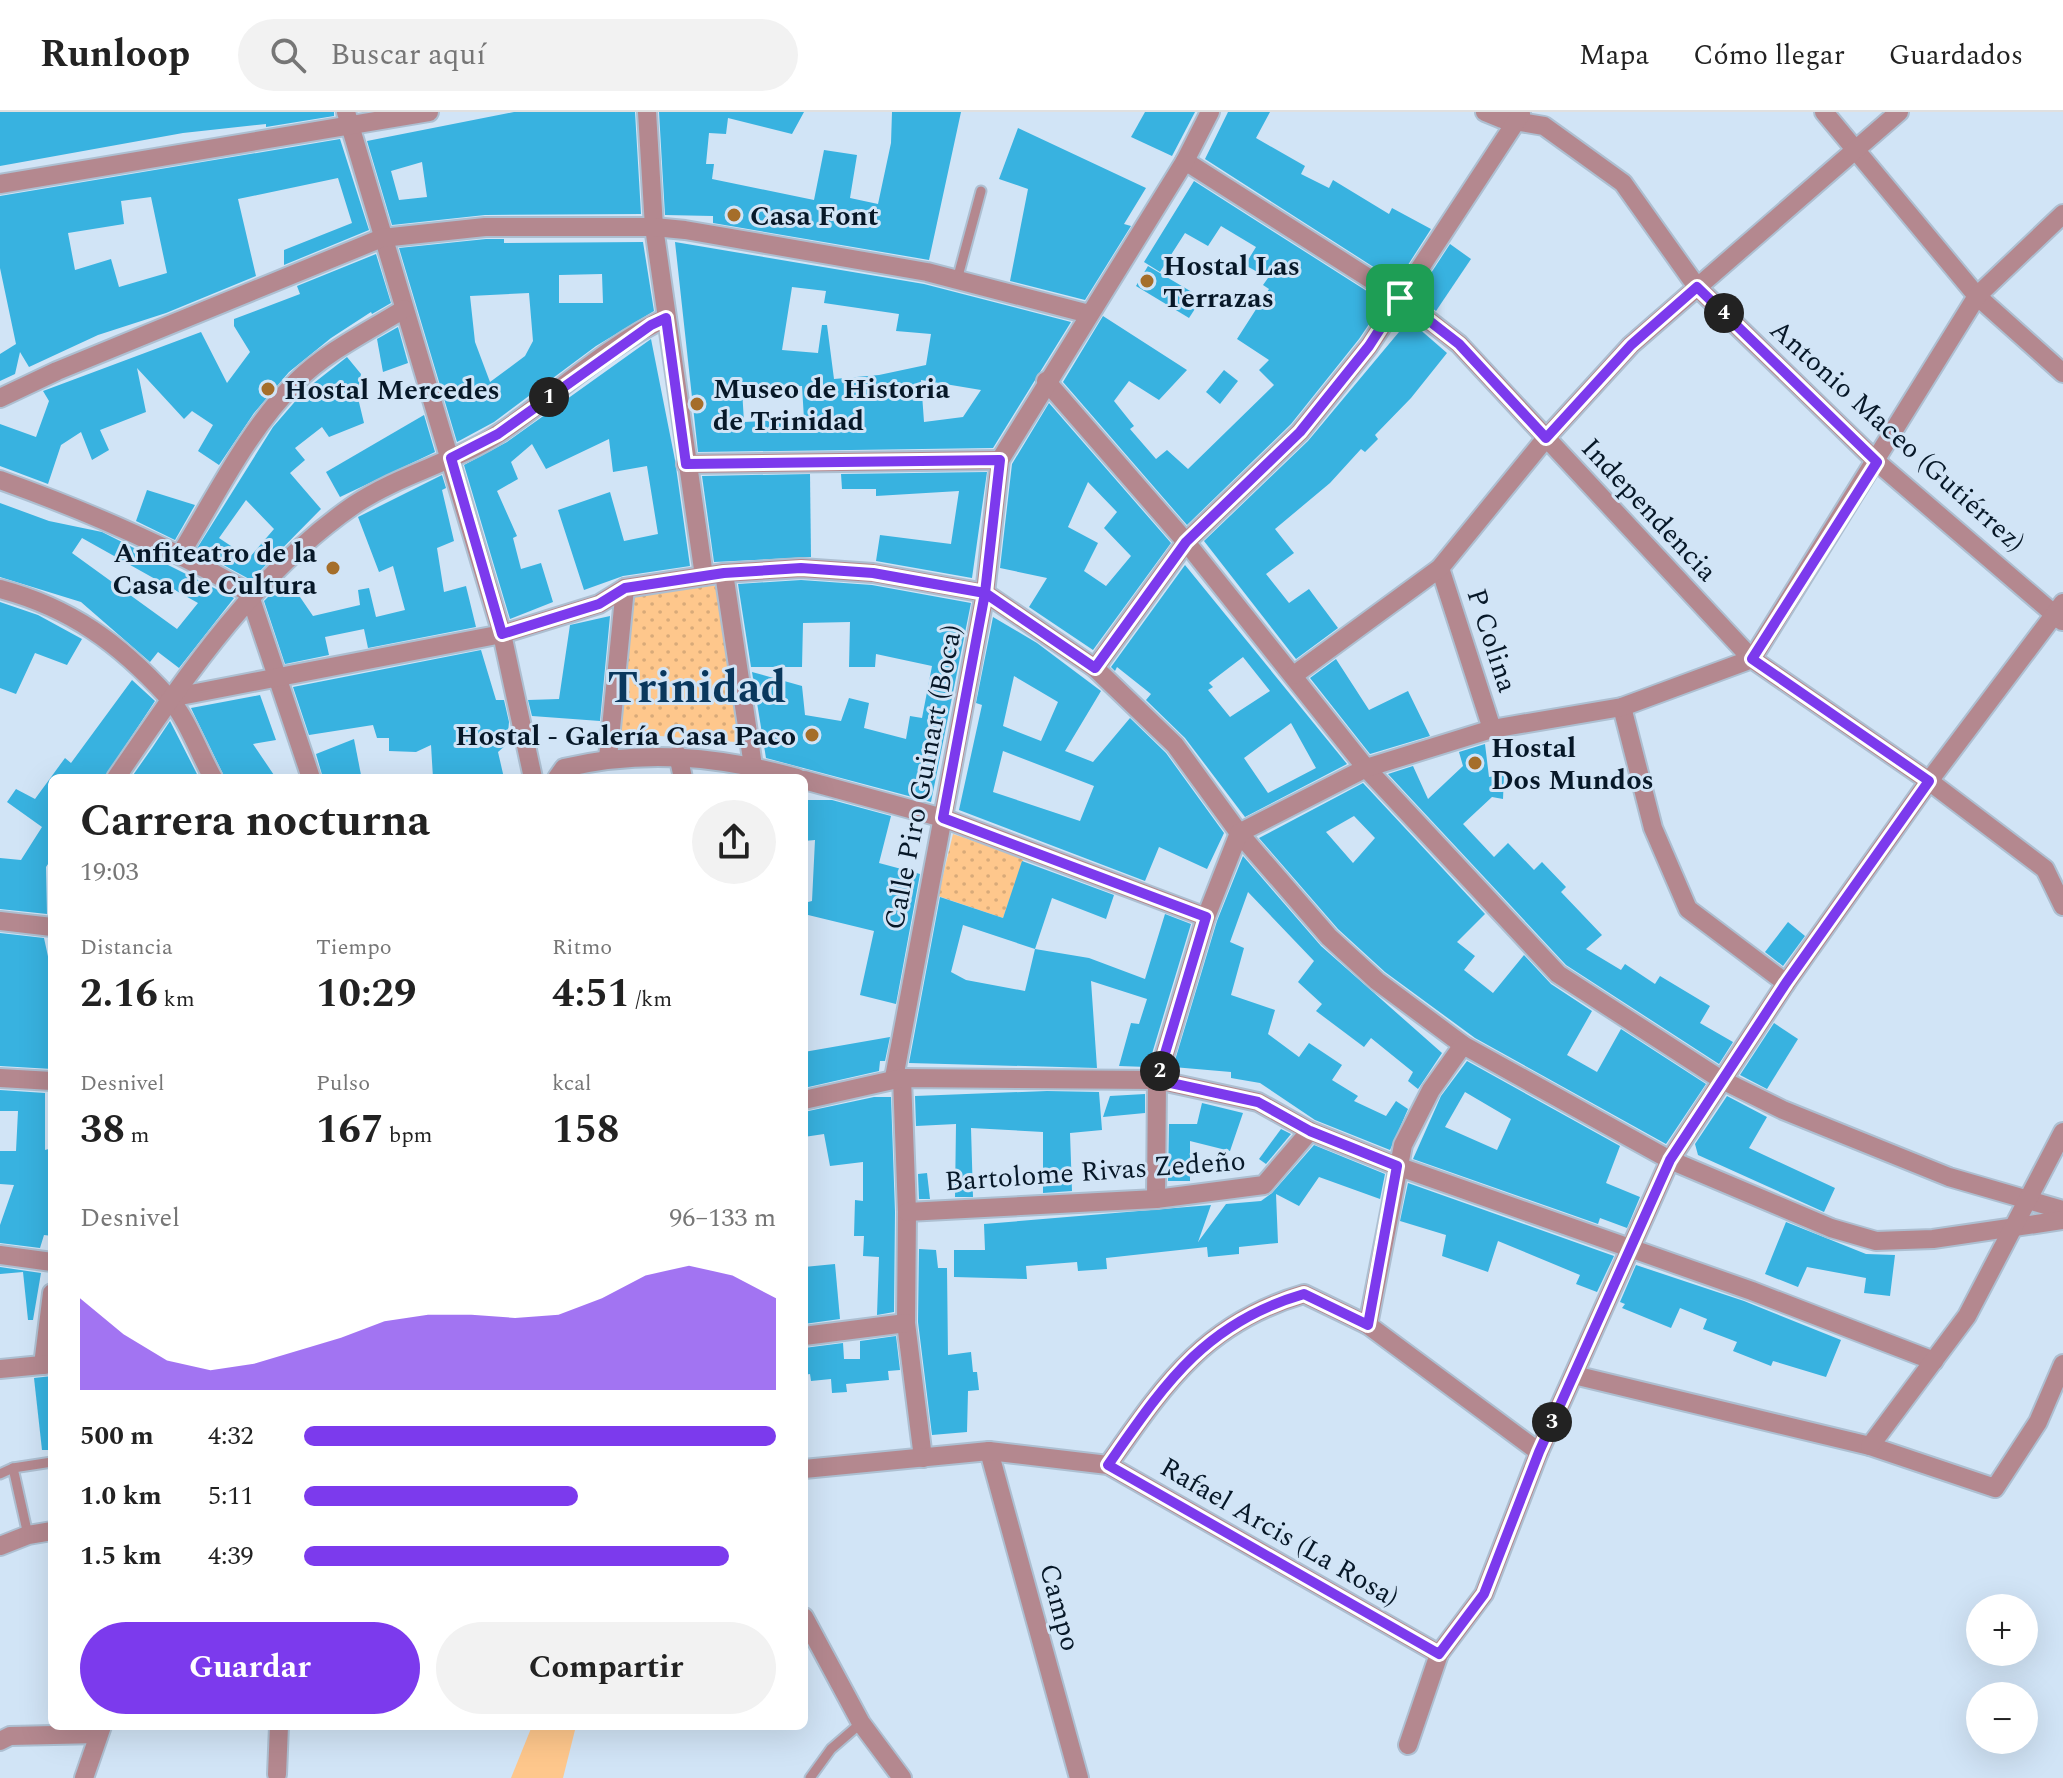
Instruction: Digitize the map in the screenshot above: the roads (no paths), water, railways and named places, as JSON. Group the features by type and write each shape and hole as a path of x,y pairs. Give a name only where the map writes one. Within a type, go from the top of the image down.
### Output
{"street":[{"path":"0,184 348,118 429,112"},
{"path":"647,112 654,227 704,576"},
{"name":"Calle Piro Guinart (Boca)","path":"923,1458 906,1323 907,1212 898,1078 985,593 1000,460 1046,381 1185,161 1210,112"},
{"name":"Antonio Maceo (Gutiérrez)","path":"1485,112 1519,117 1544,126 1623,183 1697,287 1877,462 2060,613"},
{"path":"1824,112 1977,296 2063,373"},
{"path":"1294,675 1440,568 1546,438 1631,345 1857,152 1899,112"},
{"path":"1095,668 1186,542 1300,432 1369,346 1519,117"},
{"path":"348,118 502,634 532,774"},
{"name":"Independencia","path":"1185,161 1400,298 1459,344 1752,659 1929,781 2045,869 2063,906"},
{"path":"1156,1199 1157,1080 1206,917 1239,833 1366,768 1492,729 1622,707 1752,659 1877,462 1977,296 2063,214"},
{"path":"0,398 57,371 382,238 485,227 654,227 957,280 1089,314"},
{"path":"181,553 260,428 297,381 320,362 404,309"},
{"path":"119,774 170,698 251,596 355,505 392,483 498,434 651,325 666,318"},
{"path":"1046,381 1186,542 1366,768 1558,974 1720,1079 1783,1110 1935,1171 2063,1210"},
{"path":"686,464 1000,460"},
{"path":"0,480 100,516 181,553 251,596 310,774"},
{"path":"170,698 502,634 599,604 625,588 724,573 801,568 873,573 985,593 1095,668 1175,745 1239,833 1329,937 1377,981 1463,1045 1670,1160 1831,1228 1876,1241 1933,1239 2063,1220"},
{"name":"P Colina","path":"1440,568 1492,729"},
{"path":"724,573 753,766"},
{"path":"608,758 625,588"},
{"path":"0,589 63,609 97,630 170,698 211,774"},
{"path":"1408,1745 1439,1654 1484,1594 1539,1452 1670,1160 1720,1079 1929,781 2060,613"},
{"path":"1622,707 1653,828 1688,909 1786,983"},
{"path":"678,755 682,774"},
{"path":"560,774 564,768 608,758 678,755 753,766 782,774"},
{"path":"808,781 943,818 1206,917"},
{"path":"0,921 48,927"},
{"path":"1368,1325 1403,1145 1431,1090 1463,1045"},
{"path":"0,1078 48,1081"},
{"path":"808,1099 898,1078 1157,1080 1258,1102 1310,1131 1397,1166 1752,1291 1934,1361"},
{"name":"Bartolome Rivas Zedeño","path":"907,1212 1156,1199 1264,1185 1310,1131"},
{"path":"1870,1446 1967,1316 2063,1132"},
{"path":"0,1255 48,1261"},
{"path":"1108,1465 1188,1358 1266,1305 1304,1294 1368,1325 1539,1452"},
{"path":"808,1335 906,1323"},
{"path":"0,1369 48,1364"},
{"path":"1574,1375 1870,1446 1995,1488 2038,1422 2063,1364"},
{"name":"Rafael Arcis (La Rosa)","path":"808,1469 989,1451 1108,1465 1439,1654"},
{"name":"Campo","path":"989,1451 1079,1778"},
{"path":"0,1546 28,1535 48,1532"},
{"path":"808,1624 861,1723 902,1778"},
{"path":"0,1741 10,1736 100,1730 84,1778"},
{"path":"277,1774 279,1730"}],"lane":[{"path":"957,280 981,191"},
{"path":"0,1474 13,1468 48,1463"},
{"path":"13,1468 28,1535"},
{"path":"810,1778 831,1749 861,1723"}],"place":[{"name":"Casa Font","path":"734,215"},
{"name":"Hostal Las Terrazas","path":"1147,281"},
{"name":"Hostal Mercedes","path":"268,389"},
{"name":"Museo de Historia de Trinidad","path":"697,404"},
{"name":"Anfiteatro de la Casa de Cultura","path":"333,568"},
{"name":"Hostal - Galería Casa Paco","path":"812,735"},
{"name":"Hostal Dos Mundos","path":"1475,763"}],"district":[{"name":"Trinidad","path":"697,687"}]}
